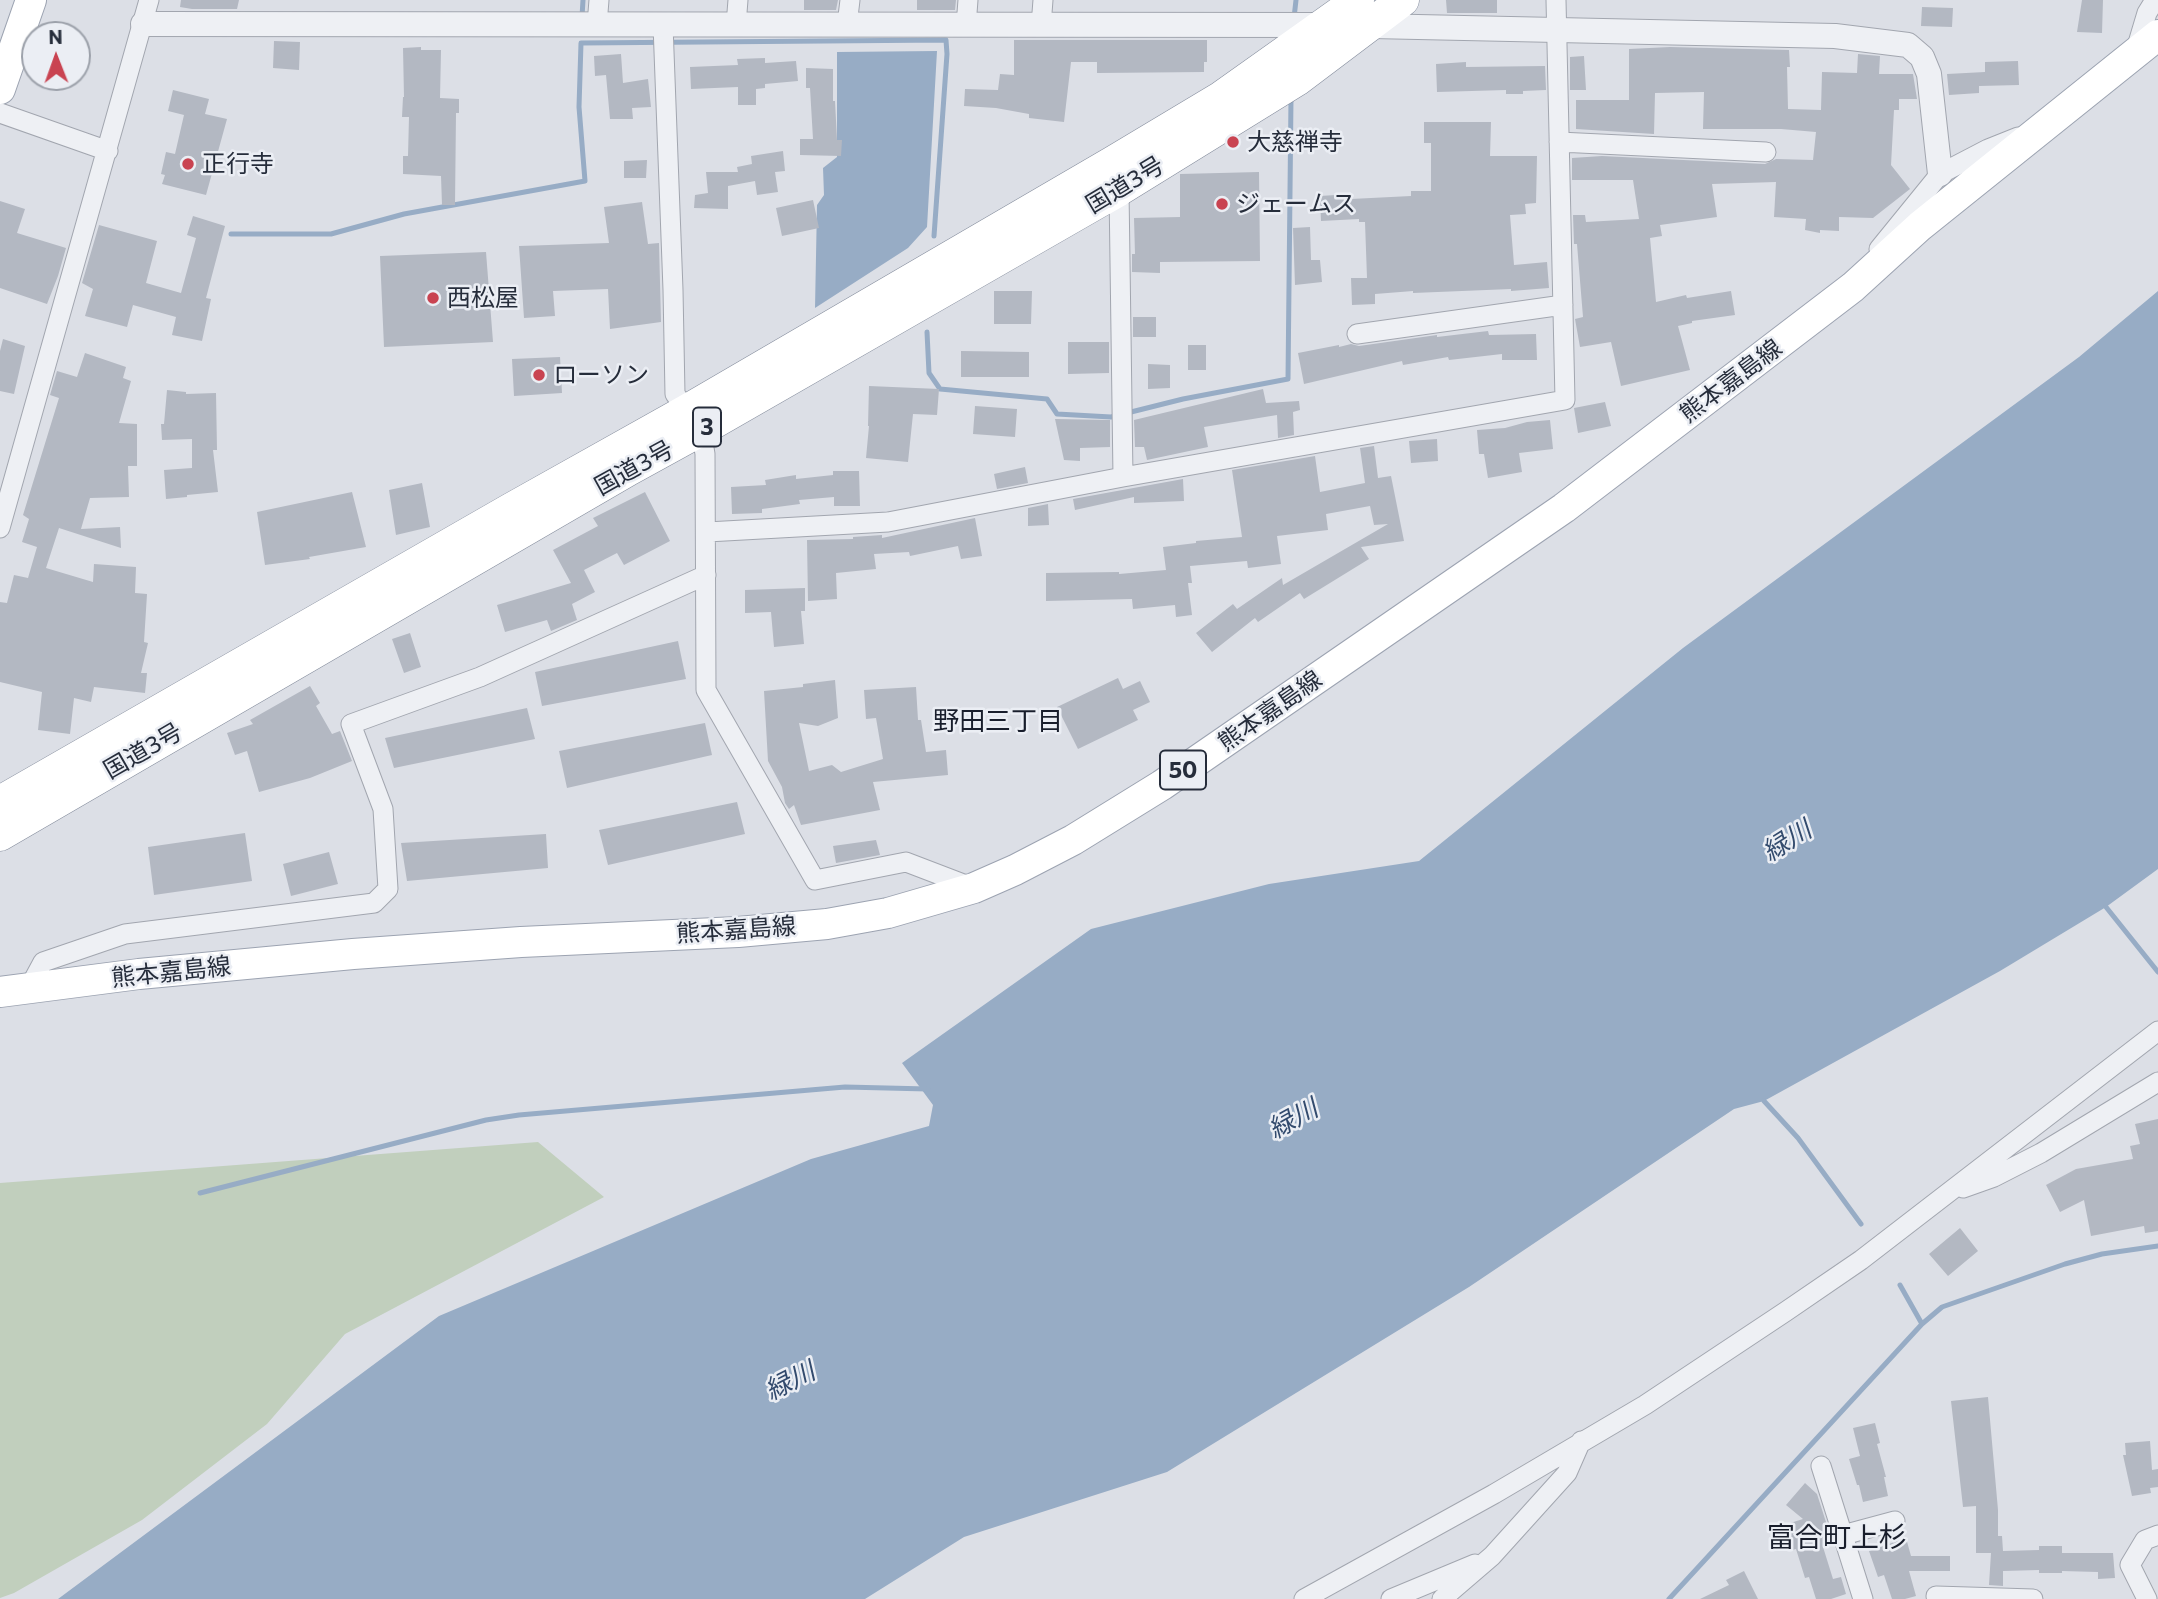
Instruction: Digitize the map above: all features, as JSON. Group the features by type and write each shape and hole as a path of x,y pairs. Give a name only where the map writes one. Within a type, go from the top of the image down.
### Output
{"highway":[{"name":"国道3号","path":"0,835 629,469 694,421 1208,105 1325,25 1403,0"},
{"name":"国道3号","path":"0,802 523,502 694,421 1119,190 1297,80 1363,13"}],"main road":[{"path":"0,89 31,0"},
{"name":"熊本嘉島線","path":"0,992 139,974 353,954 521,942 738,932 827,924 888,913 974,888 1015,870 1073,840 1162,785 1564,508 1853,287 1920,226 2158,35"}],"street":[{"path":"597,25 599,0"},
{"path":"736,25 738,0"},
{"path":"847,25 850,0"},
{"path":"966,26 968,0"},
{"path":"1041,26 1043,0"},
{"path":"707,532 888,523 1123,477 1565,400 1556,0"},
{"path":"2134,54 2147,13 2155,0"},
{"path":"0,528 146,12 597,25 1325,25"},
{"path":"1363,13 1556,30 1835,36 1908,45 1922,57 1929,74 1940,174"},
{"path":"663,25 675,394 694,421 705,454 706,690 815,880 906,862 974,888"},
{"path":"0,113 107,151"},
{"path":"1853,287 1889,236 1940,174 1988,149 2046,125"},
{"path":"1559,142 1766,152"},
{"path":"1119,190 1123,477"},
{"path":"1357,334 1563,305"},
{"path":"0,1004 29,988 43,962 125,934 374,903 387,889 383,809 351,724 480,677 705,575"},
{"path":"1304,1599 1494,1494 1645,1405 1785,1312 1861,1260 2158,1031"},
{"path":"1922,1213 1954,1190 1994,1177 2041,1153 2158,1083"},
{"path":"1442,1599 1492,1556 1567,1473 1581,1441"},
{"path":"1821,1466 1863,1599"},
{"path":"1843,1535 1895,1521"},
{"path":"2147,1599 2130,1565 2145,1540 2158,1535"},
{"path":"1391,1599 1492,1556"},
{"path":"1936,1596 2033,1599"}],"green space":[{"path":"538,1142 604,1197 345,1334 267,1424 142,1520 14,1593 0,1598 0,1183"}],"water":[{"path":"937,51 927,227 908,248 815,308 817,205 824,195 823,168 837,157 837,52"},
{"name":"緑川","path":"2158,291 2158,869 2106,907 2000,971 1764,1101 1734,1109 1469,1287 1167,1472 964,1537 865,1599 58,1599 439,1316 811,1159 929,1126 933,1105 902,1063 1091,929 1269,884 1419,861 1683,648 2079,357"}],"building":[{"path":"181,0 239,0 237,9 192,9 180,7"},
{"path":"804,0 838,0 836,10 804,10"},
{"path":"917,0 956,0 955,10 917,10"},
{"path":"1446,0 1497,0 1497,13 1447,13"},
{"path":"2082,0 2103,0 2102,33 2077,32"},
{"path":"1922,7 1953,8 1952,27 1921,26"},
{"path":"1014,40 1207,40 1207,62 1204,62 1204,72 1097,73 1097,62 1071,62 1064,122 1029,118 1029,114 996,108 964,106 965,89 998,90 1000,74 1014,75"},
{"path":"274,41 300,42 299,70 273,68"},
{"path":"421,47 421,50 441,50 440,98 459,99 459,113 456,113 455,205 442,205 441,176 403,174 403,156 408,156 409,117 402,117 403,48"},
{"path":"1670,47 1789,50 1788,109 1821,110 1822,72 1857,73 1858,54 1880,56 1879,74 1913,74 1917,99 1899,99 1899,110 1894,110 1891,165 1910,189 1873,218 1839,217 1839,231 1820,230 1820,233 1805,230 1806,219 1774,217 1776,182 1712,184 1717,217 1660,225 1662,236 1650,238 1656,302 1686,295 1687,298 1731,291 1735,315 1692,321 1678,326 1690,370 1621,386 1611,342 1580,347 1575,319 1583,317 1573,215 1585,215 1586,222 1639,219 1633,180 1572,180 1572,158 1602,156 1765,164 1776,159 1813,160 1816,132 1703,129 1704,92 1655,93 1654,134 1576,129 1576,100 1629,100 1629,49"},
{"path":"621,54 623,83 648,79 651,107 632,108 633,119 610,119 606,75 595,76 594,56"},
{"path":"1584,56 1586,90 1570,90 1570,57"},
{"path":"765,58 765,63 796,61 798,81 765,84 765,88 756,89 756,105 738,105 738,87 691,89 690,67 738,65 737,59"},
{"path":"2018,61 2019,85 1979,86 1979,93 1949,95 1947,74 1985,72 1985,62"},
{"path":"1466,62 1466,67 1545,66 1546,90 1523,91 1523,94 1506,94 1506,90 1437,92 1436,64"},
{"path":"806,68 833,69 833,101 837,140 842,140 841,156 800,155 800,139 813,139"},
{"name":"正行寺","path":"173,90 209,99 205,114 227,119 206,195 162,184 165,175 161,174 166,152 175,154 184,115 168,111"},
{"path":"1424,122 1491,122 1490,156 1537,156 1536,203 1525,204 1526,214 1510,215 1514,265 1547,262 1549,288 1375,294 1375,304 1352,305 1351,278 1367,278 1365,222 1359,222 1359,219 1321,221 1320,196 1351,194 1351,199 1411,196 1411,191 1431,191 1431,143 1424,143"},
{"path":"783,151 785,171 775,172 778,192 757,195 755,181 728,186 728,209 694,208 695,195 708,193 706,172 738,172 737,167 752,164 751,156"},
{"path":"647,160 646,178 624,178 624,161"},
{"path":"1259,172 1260,261 1160,262 1160,273 1132,272 1132,254 1135,254 1134,218 1180,217 1180,174"},
{"path":"813,200 819,228 782,236 776,208"},
{"path":"0,201 25,209 17,233 66,248 47,304 0,288"},
{"path":"642,202 648,244 659,243 661,322 610,329 608,289 553,291 555,316 524,318 519,246 609,243 604,207"},
{"path":"193,216 225,226 206,298 211,299 202,341 172,335 176,317 133,305 127,327 85,316 93,289 82,283 99,225 157,241 146,283 181,293 196,238 187,235"},
{"path":"1310,227 1311,260 1320,260 1322,282 1295,285 1293,228"},
{"path":"486,252 493,342 384,347 380,256"},
{"path":"994,291 1032,291 1031,324 994,324"},
{"path":"1133,317 1156,317 1156,337 1133,337"},
{"path":"1488,331 1489,335 1536,334 1537,360 1502,360 1502,354 1449,360 1448,357 1403,365 1402,361 1304,384 1298,353 1339,345 1359,346"},
{"path":"3,339 25,346 14,394 0,391 0,351"},
{"path":"1068,342 1109,342 1109,373 1068,374"},
{"path":"1188,345 1206,345 1206,370 1188,370"},
{"path":"961,351 1029,352 1029,377 961,377"},
{"path":"85,353 126,367 123,378 131,381 119,423 137,424 137,466 128,466 129,497 90,498 81,529 120,527 121,548 59,528 46,568 93,582 94,564 136,567 135,593 147,594 144,642 148,643 141,673 147,673 145,693 94,687 91,702 74,698 70,734 38,730 42,692 0,682 0,602 7,603 14,575 28,578 37,547 22,542 29,519 23,515 59,398 50,395 57,371 77,377"},
{"path":"560,357 562,393 514,396 512,359"},
{"path":"1148,364 1170,365 1170,388 1148,389"},
{"path":"869,386 939,389 937,415 913,414 908,462 866,458"},
{"path":"1263,389 1266,403 1299,401 1300,410 1293,412 1294,435 1278,438 1277,415 1204,427 1208,447 1147,460 1144,447 1135,447 1134,420"},
{"path":"167,390 186,394 216,393 217,450 213,450 218,492 166,499 164,470 192,468 192,439 162,440 161,424 164,424"},
{"path":"1605,402 1611,426 1578,433 1574,408"},
{"path":"975,406 1017,409 1015,437 973,434"},
{"path":"1055,419 1110,420 1110,447 1080,448 1080,461 1064,460"},
{"path":"1550,420 1553,449 1519,453 1522,472 1488,478 1484,454 1479,454 1477,430"},
{"path":"1437,439 1438,461 1411,463 1409,441"},
{"path":"1374,446 1378,478 1391,476 1404,541 1361,547 1369,559 1304,599 1300,593 1258,622 1255,618 1212,652 1196,633 1233,604 1237,609 1282,578 1283,585 1388,524 1374,525 1370,506 1326,514 1328,530 1277,536 1281,564 1248,568 1247,561 1190,566 1192,583 1188,583 1192,615 1176,617 1175,605 1133,609 1132,599 1046,601 1046,573 1119,574 1166,570 1163,547 1242,537 1232,470 1315,456 1320,492 1365,483 1360,448"},
{"path":"1025,467 1028,483 997,489 994,474"},
{"path":"833,471 859,471 860,506 834,506 834,497 799,500 800,504 762,509 762,513 732,514 731,487 766,485 765,480 796,475 796,479 833,475"},
{"path":"1183,479 1184,501 1134,503 1134,497 1075,510 1073,499"},
{"path":"422,483 430,527 396,535 389,490"},
{"path":"352,492 366,547 265,565 257,512"},
{"path":"645,492 670,541 624,565 617,553 584,570 595,592 572,604 577,620 551,631 547,620 505,632 497,605 571,583 553,550 598,526 593,518"},
{"path":"1048,504 1049,525 1028,526 1028,508"},
{"path":"975,518 982,556 961,559 958,546 910,556 909,552 874,554 876,569 836,573 837,599 808,601 807,540 882,535 882,538"},
{"path":"805,588 805,611 801,611 804,644 774,647 771,612 745,613 745,590"},
{"path":"410,633 421,667 404,673 392,639"},
{"path":"678,641 686,679 542,706 535,672"},
{"path":"1118,678 1123,689 1140,681 1150,702 1133,710 1138,720 1078,749 1057,707"},
{"path":"835,680 838,718 818,726 799,723 809,771 832,765 841,772 883,759 876,718 866,719 864,690 916,687 918,720 921,720 926,752 946,750 948,775 873,782 880,810 801,825 794,805 789,809 785,803 782,787 768,761 764,691"},
{"path":"310,686 320,703 316,706 332,734 340,731 352,761 310,778 259,792 247,751 235,755 227,733 253,724 250,720"},
{"path":"527,708 535,739 394,768 385,738"},
{"path":"705,723 712,755 567,788 559,751"},
{"path":"737,802 745,834 608,865 599,830"},
{"path":"245,833 252,881 154,895 148,847"},
{"path":"546,834 548,868 407,881 401,843"},
{"path":"876,840 880,855 836,863 833,846"},
{"path":"329,852 338,884 291,896 283,864"},
{"path":"2158,1119 2158,1231 2145,1233 2144,1226 2091,1236 2084,1200 2060,1212 2046,1185 2076,1169 2133,1159 2130,1146 2140,1144 2135,1124"},
{"path":"1960,1228 1978,1251 1948,1276 1929,1254"},
{"path":"1988,1397 1998,1536 2002,1536 2003,1551 2062,1546 2062,1553 2113,1553 2115,1578 2098,1579 2098,1572 2003,1571 2003,1586 1989,1585 1991,1553 1976,1553 1976,1506 1963,1507 1951,1401"},
{"path":"1875,1423 1888,1496 1863,1502 1849,1459 1860,1456 1853,1428"},
{"path":"2150,1441 2152,1470 2158,1469 2158,1487 2150,1488 2151,1493 2132,1496 2123,1455 2126,1455 2125,1443"},
{"path":"1805,1483 1817,1494 1833,1544 1823,1547 1833,1579 1841,1577 1846,1594 1831,1599 1816,1599 1809,1577 1805,1578 1796,1549 1792,1550 1784,1525 1803,1519 1786,1505"},
{"path":"1906,1538 1911,1556 1950,1556 1950,1571 1909,1571 1916,1596 1892,1599 1884,1575 1878,1577 1869,1551"},
{"path":"1744,1571 1758,1599 1700,1599 1729,1585 1726,1580"}],"waterway":[{"path":"582,17 583,0"},
{"path":"1294,18 1296,0"},
{"path":"231,234 331,234 404,214 585,181 579,107 581,43 946,40 934,236"},
{"path":"927,332 929,373 940,389 1047,399 1057,414 1111,417 1183,399 1288,379 1291,98"},
{"path":"2106,907 2158,972"},
{"path":"200,1193 486,1120 519,1115 845,1087 928,1089"},
{"path":"1764,1101 1798,1138 1861,1224"},
{"path":"1922,1324 1942,1307 2065,1264 2102,1254 2158,1246"},
{"path":"1669,1599 1922,1324 1900,1285"}],"place":[{"name":"大慈禅寺","path":"1233,142"},
{"name":"正行寺","path":"188,164"},
{"name":"ジェームス","path":"1222,204"},
{"name":"西松屋","path":"433,298"},
{"name":"ローソン","path":"539,375"}],"district":[{"name":"野田三丁目","path":"998,721"},
{"name":"富合町上杉","path":"1837,1538"}]}
